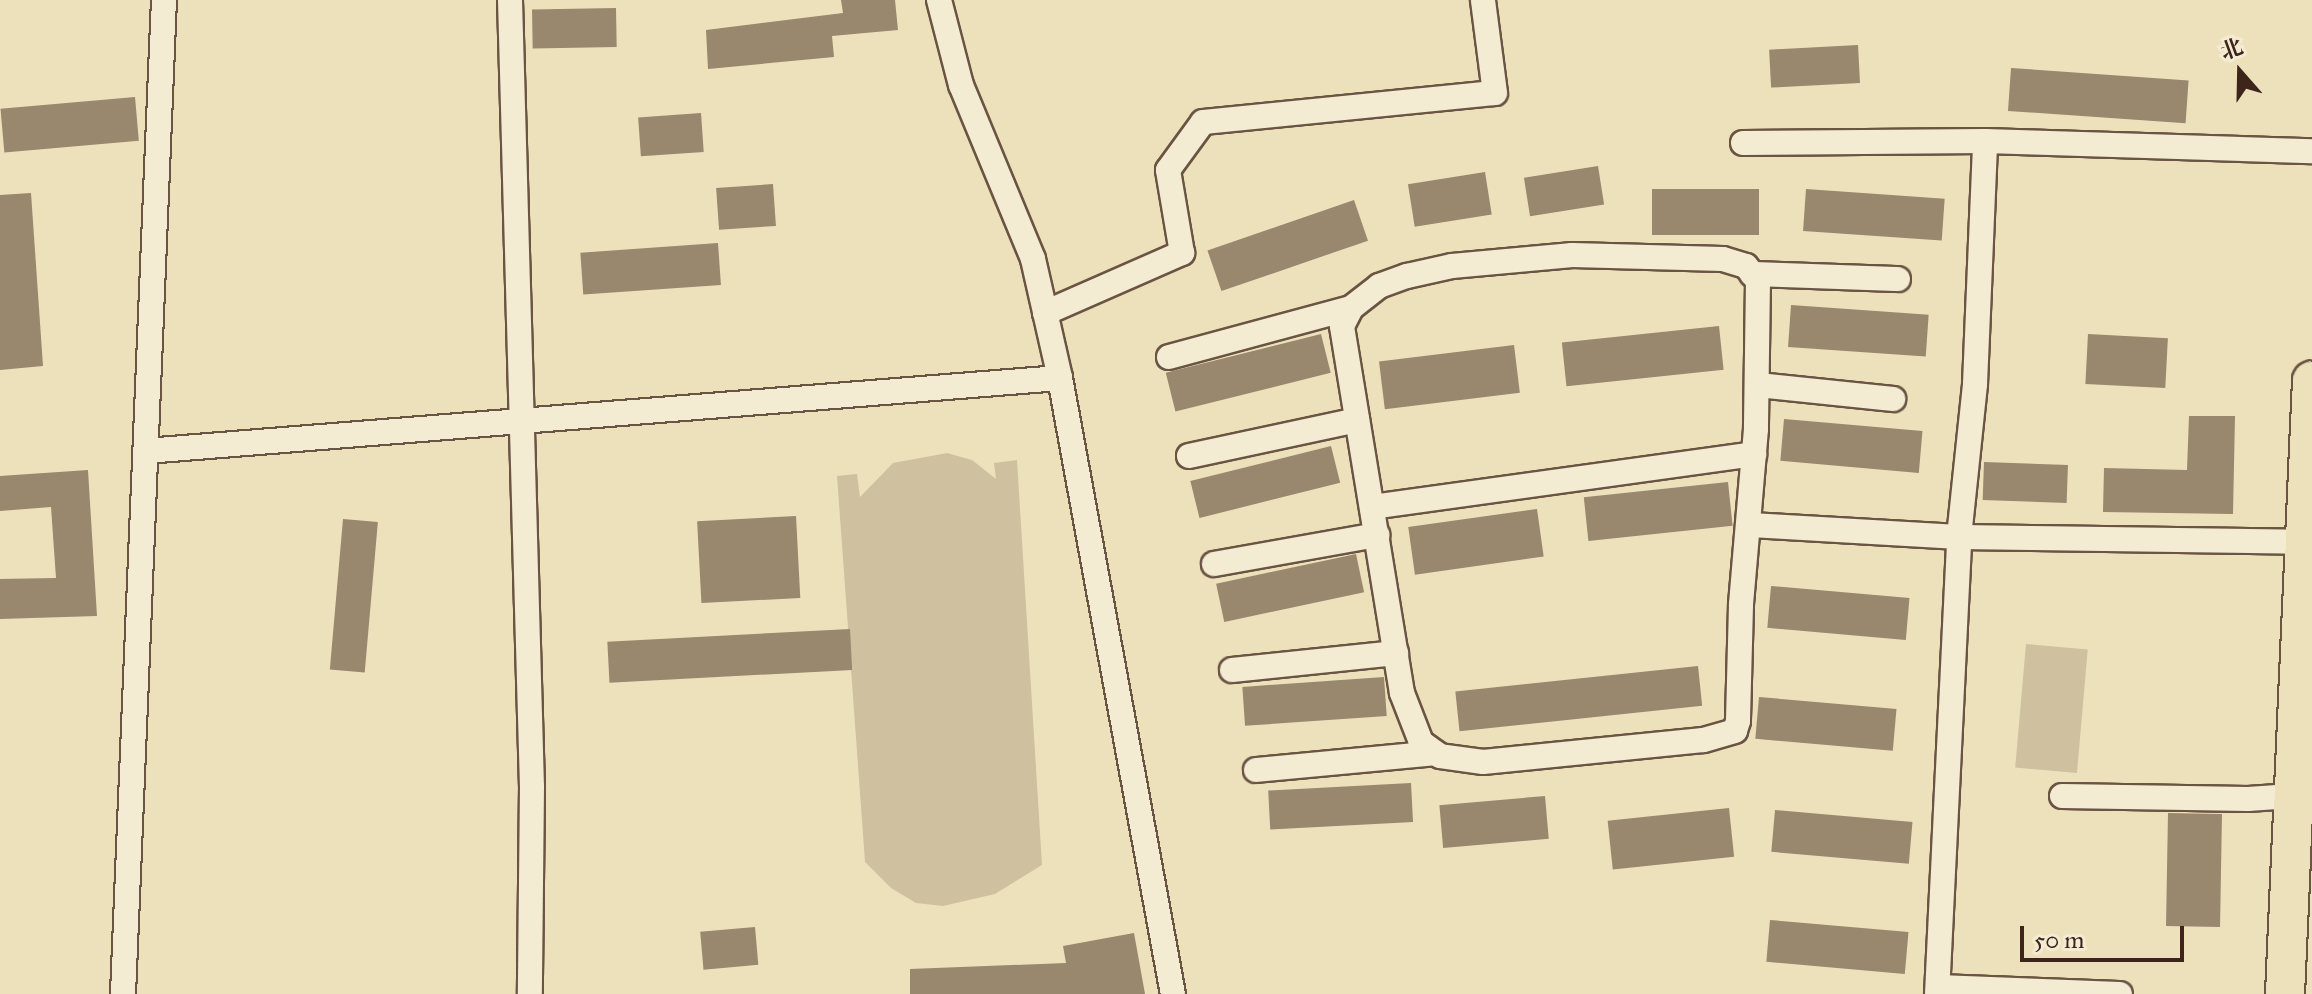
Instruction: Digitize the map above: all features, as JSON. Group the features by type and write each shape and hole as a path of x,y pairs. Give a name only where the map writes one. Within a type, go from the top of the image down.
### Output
{"main road":[{"path":"2285,994 2304,795 2301,542 2312,381"}],"street":[{"path":"123,994 164,0"},
{"path":"510,0 534,892 530,994"},
{"path":"939,0 961,85 1033,259 1060,378 1173,994"},
{"path":"1045,313 1182,253 1168,170 1203,122 1495,93 1483,0"},
{"path":"1985,141 1975,384 1959,537 1937,990 2120,994"},
{"path":"1743,143 1985,141 2312,151"},
{"path":"1169,357 1351,308 1379,286 1452,266 1572,255 1723,259 1746,266 1758,281 1760,324 1751,525 1735,731 1712,739 1483,762 1435,753 1256,770"},
{"path":"1752,274 1898,279"},
{"path":"1351,308 1342,326 1342,345 1396,653 1412,726 1435,753"},
{"path":"146,451 1060,378"},
{"path":"1758,385 1893,399"},
{"path":"1189,456 1357,420"},
{"path":"1372,507 1754,454"},
{"path":"1751,525 1959,537 2301,542"},
{"path":"1214,564 1377,535"},
{"path":"1232,670 1396,653"},
{"path":"2062,796 2248,799 2304,795"}],"shaded area":[{"path":"947,453 972,460 996,479 994,463 1017,460 1042,865 995,894 943,906 916,903 891,888 865,862 837,476 857,474 860,497 893,463"},
{"path":"2026,644 2088,649 2077,773 2015,768"}],"building":[{"path":"841,0 895,0 898,30 832,36 834,57 708,69 706,30 843,13"},
{"path":"616,8 617,47 533,48 532,9"},
{"path":"1858,45 1860,83 1771,88 1769,50"},
{"path":"2011,68 2189,80 2186,123 2008,111"},
{"path":"135,97 139,141 4,153 1,109"},
{"path":"701,113 704,152 641,156 638,117"},
{"path":"1598,166 1604,205 1530,216 1524,178"},
{"path":"1485,172 1492,214 1415,227 1408,184"},
{"path":"773,184 776,226 719,230 716,188"},
{"path":"1652,189 1759,189 1759,235 1652,235"},
{"path":"1806,189 1945,199 1942,241 1803,231"},
{"path":"31,193 43,366 0,370 0,195"},
{"path":"1354,200 1368,241 1221,291 1207,250"},
{"path":"718,243 721,285 583,295 580,253"},
{"path":"1791,305 1929,315 1926,357 1788,347"},
{"path":"1719,326 1724,370 1566,386 1562,343"},
{"path":"1321,334 1331,373 1175,412 1166,373"},
{"path":"2088,334 2168,338 2165,388 2085,384"},
{"path":"1514,345 1520,393 1385,409 1379,362"},
{"path":"2189,416 2235,416 2233,514 2103,512 2104,468 2187,470"},
{"path":"1784,419 1922,431 1919,473 1780,461"},
{"path":"1331,446 1340,483 1200,518 1190,481"},
{"path":"1984,462 2068,465 2067,503 1983,500"},
{"path":"88,470 97,616 0,619 0,579 56,578 51,507 0,511 0,476"},
{"path":"1728,482 1733,526 1588,541 1584,497"},
{"path":"1537,509 1544,557 1415,575 1408,527"},
{"path":"796,516 800,598 701,603 697,521"},
{"path":"343,519 378,522 365,672 330,669"},
{"path":"1356,554 1364,592 1224,622 1216,584"},
{"path":"1771,586 1909,598 1906,640 1767,628"},
{"path":"850,629 852,670 609,683 607,642"},
{"path":"1698,666 1702,706 1460,731 1455,692"},
{"path":"1384,677 1387,716 1245,726 1242,687"},
{"path":"1759,697 1896,709 1893,751 1755,739"},
{"path":"1411,783 1413,822 1270,829 1268,790"},
{"path":"1545,796 1549,839 1443,848 1439,805"},
{"path":"1729,808 1734,857 1613,869 1608,821"},
{"path":"1775,810 1912,822 1909,864 1771,852"},
{"path":"2168,813 2222,814 2220,927 2166,926"},
{"path":"1770,920 1908,932 1905,974 1766,962"},
{"path":"755,927 758,965 704,970 700,932"},
{"path":"1134,933 1145,994 910,994 910,969 1066,963 1063,946"}]}
